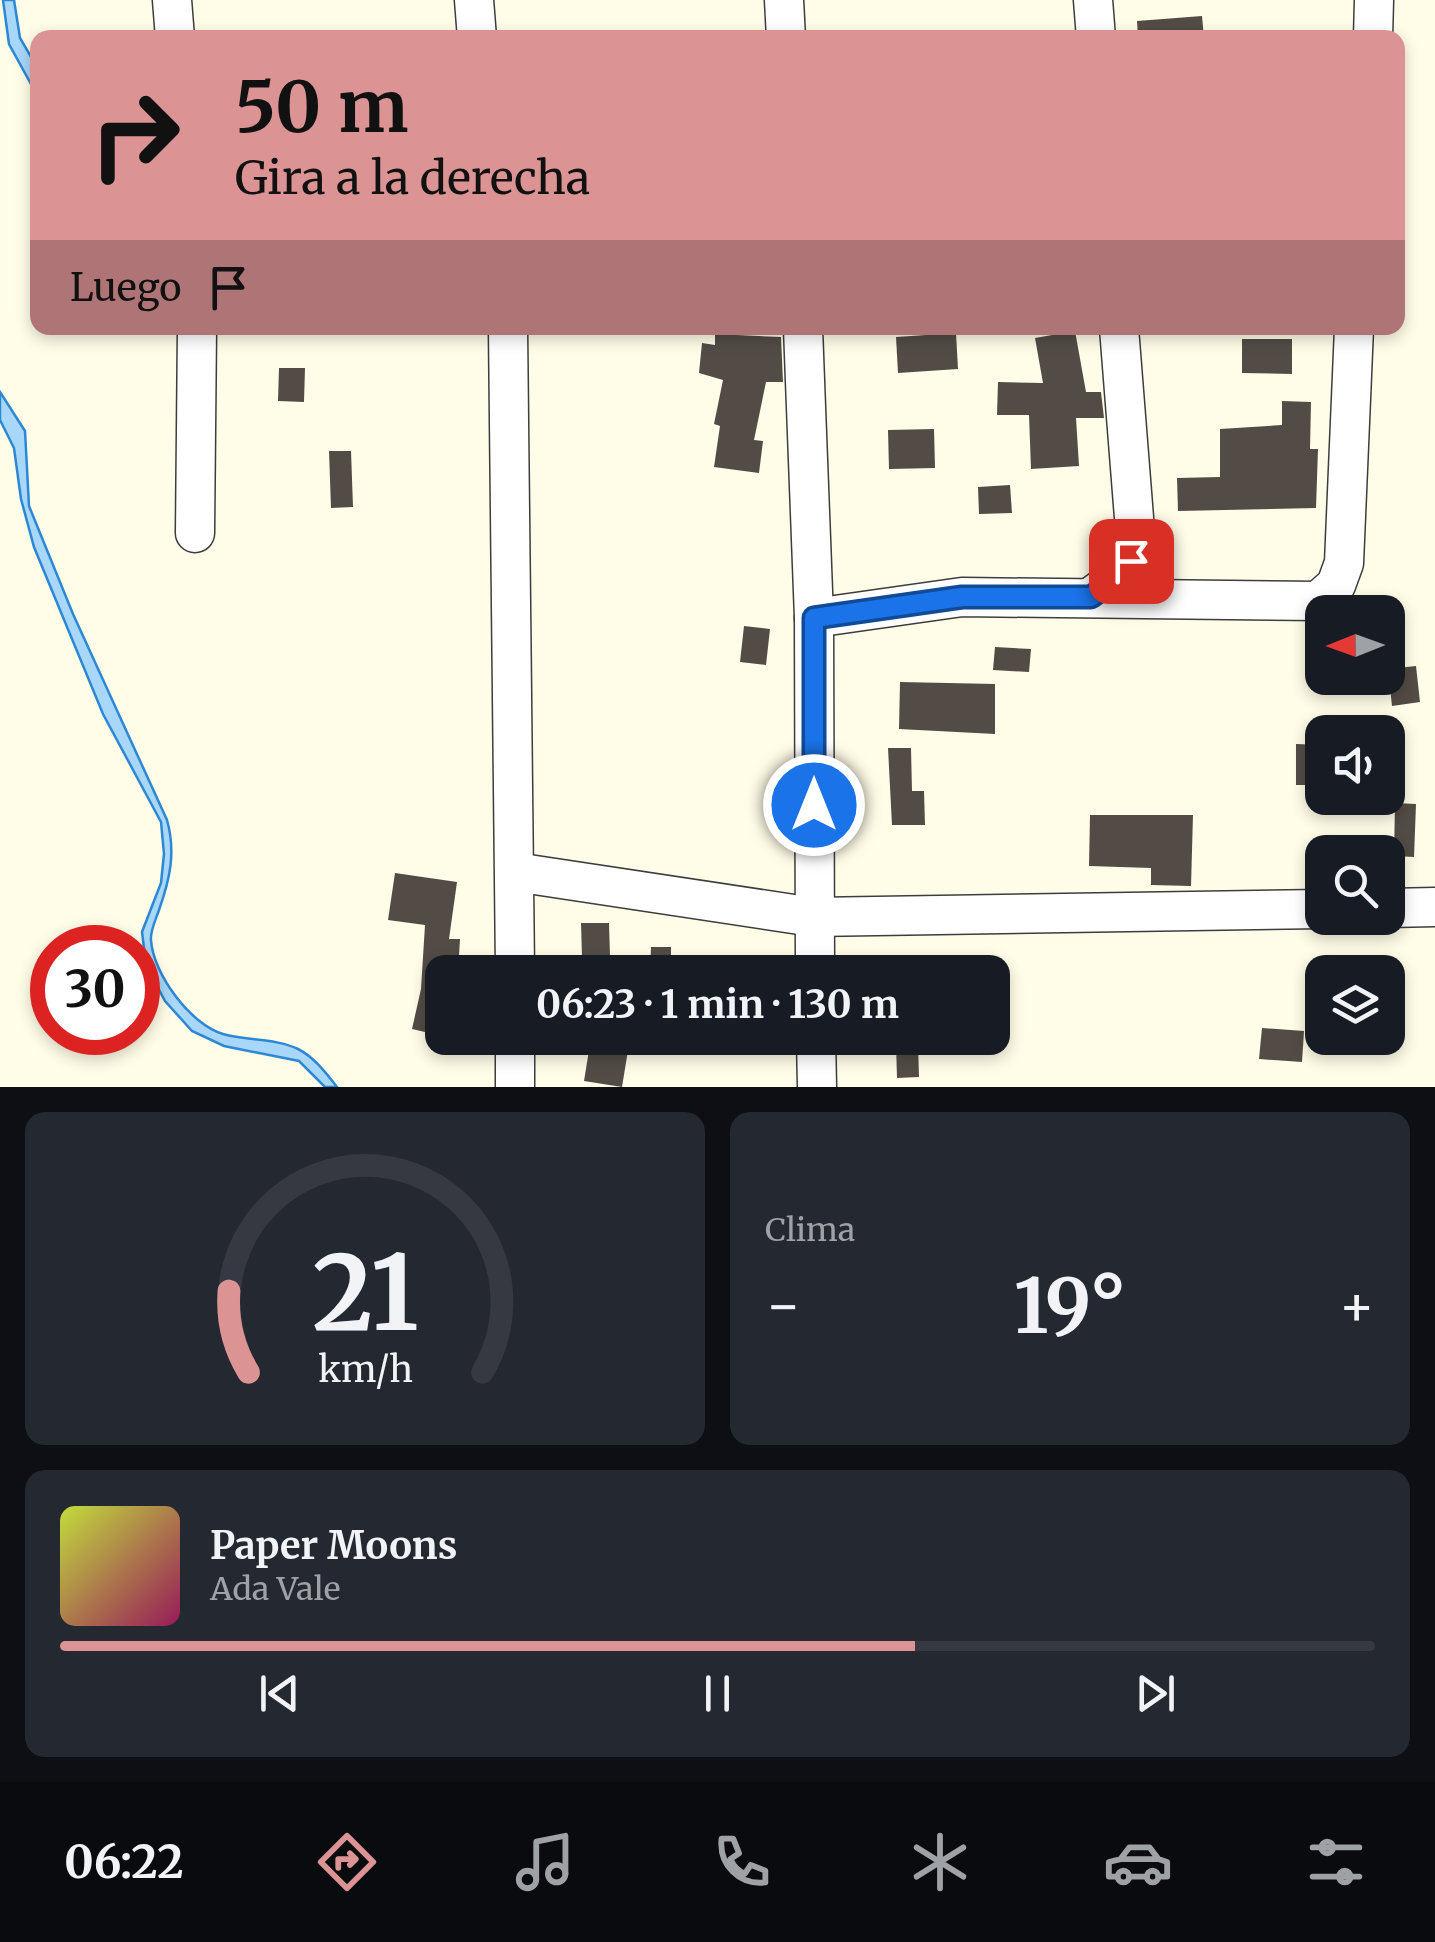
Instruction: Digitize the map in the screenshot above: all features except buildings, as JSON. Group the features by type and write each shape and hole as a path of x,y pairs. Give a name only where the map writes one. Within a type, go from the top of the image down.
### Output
{"street":[{"path":"172,0 174,30"},
{"path":"474,0 477,30"},
{"path":"784,0 786,30"},
{"path":"1093,0 1095,30"},
{"path":"1373,30 1374,0"},
{"path":"195,533 197,335"},
{"path":"508,335 515,955"},
{"path":"803,335 814,618 814,955"},
{"path":"1091,597 1120,576 1131,561 1136,543 1120,335"},
{"path":"814,618 962,597 1318,601 1336,585 1344,563 1354,335"},
{"path":"515,872 813,918 1305,909"},
{"path":"1405,908 1435,907"},
{"path":"515,1055 516,1087"},
{"path":"816,1055 817,1087"}],"water":[{"path":"3,0 14,0 20,38 30,55 30,82 9,44"},
{"path":"0,392 25,431 29,506 73,614 167,820 170,865 153,925 145,925 161,883 161,822 103,714 34,547 21,499 14,448 0,420"},
{"path":"160,970 187,1009 211,1029 298,1049 337,1087 325,1087 299,1061 224,1046 192,1031 160,992"}],"route":[{"path":"814,805 814,618 962,597 1091,597 1120,576 1131,561"}]}
